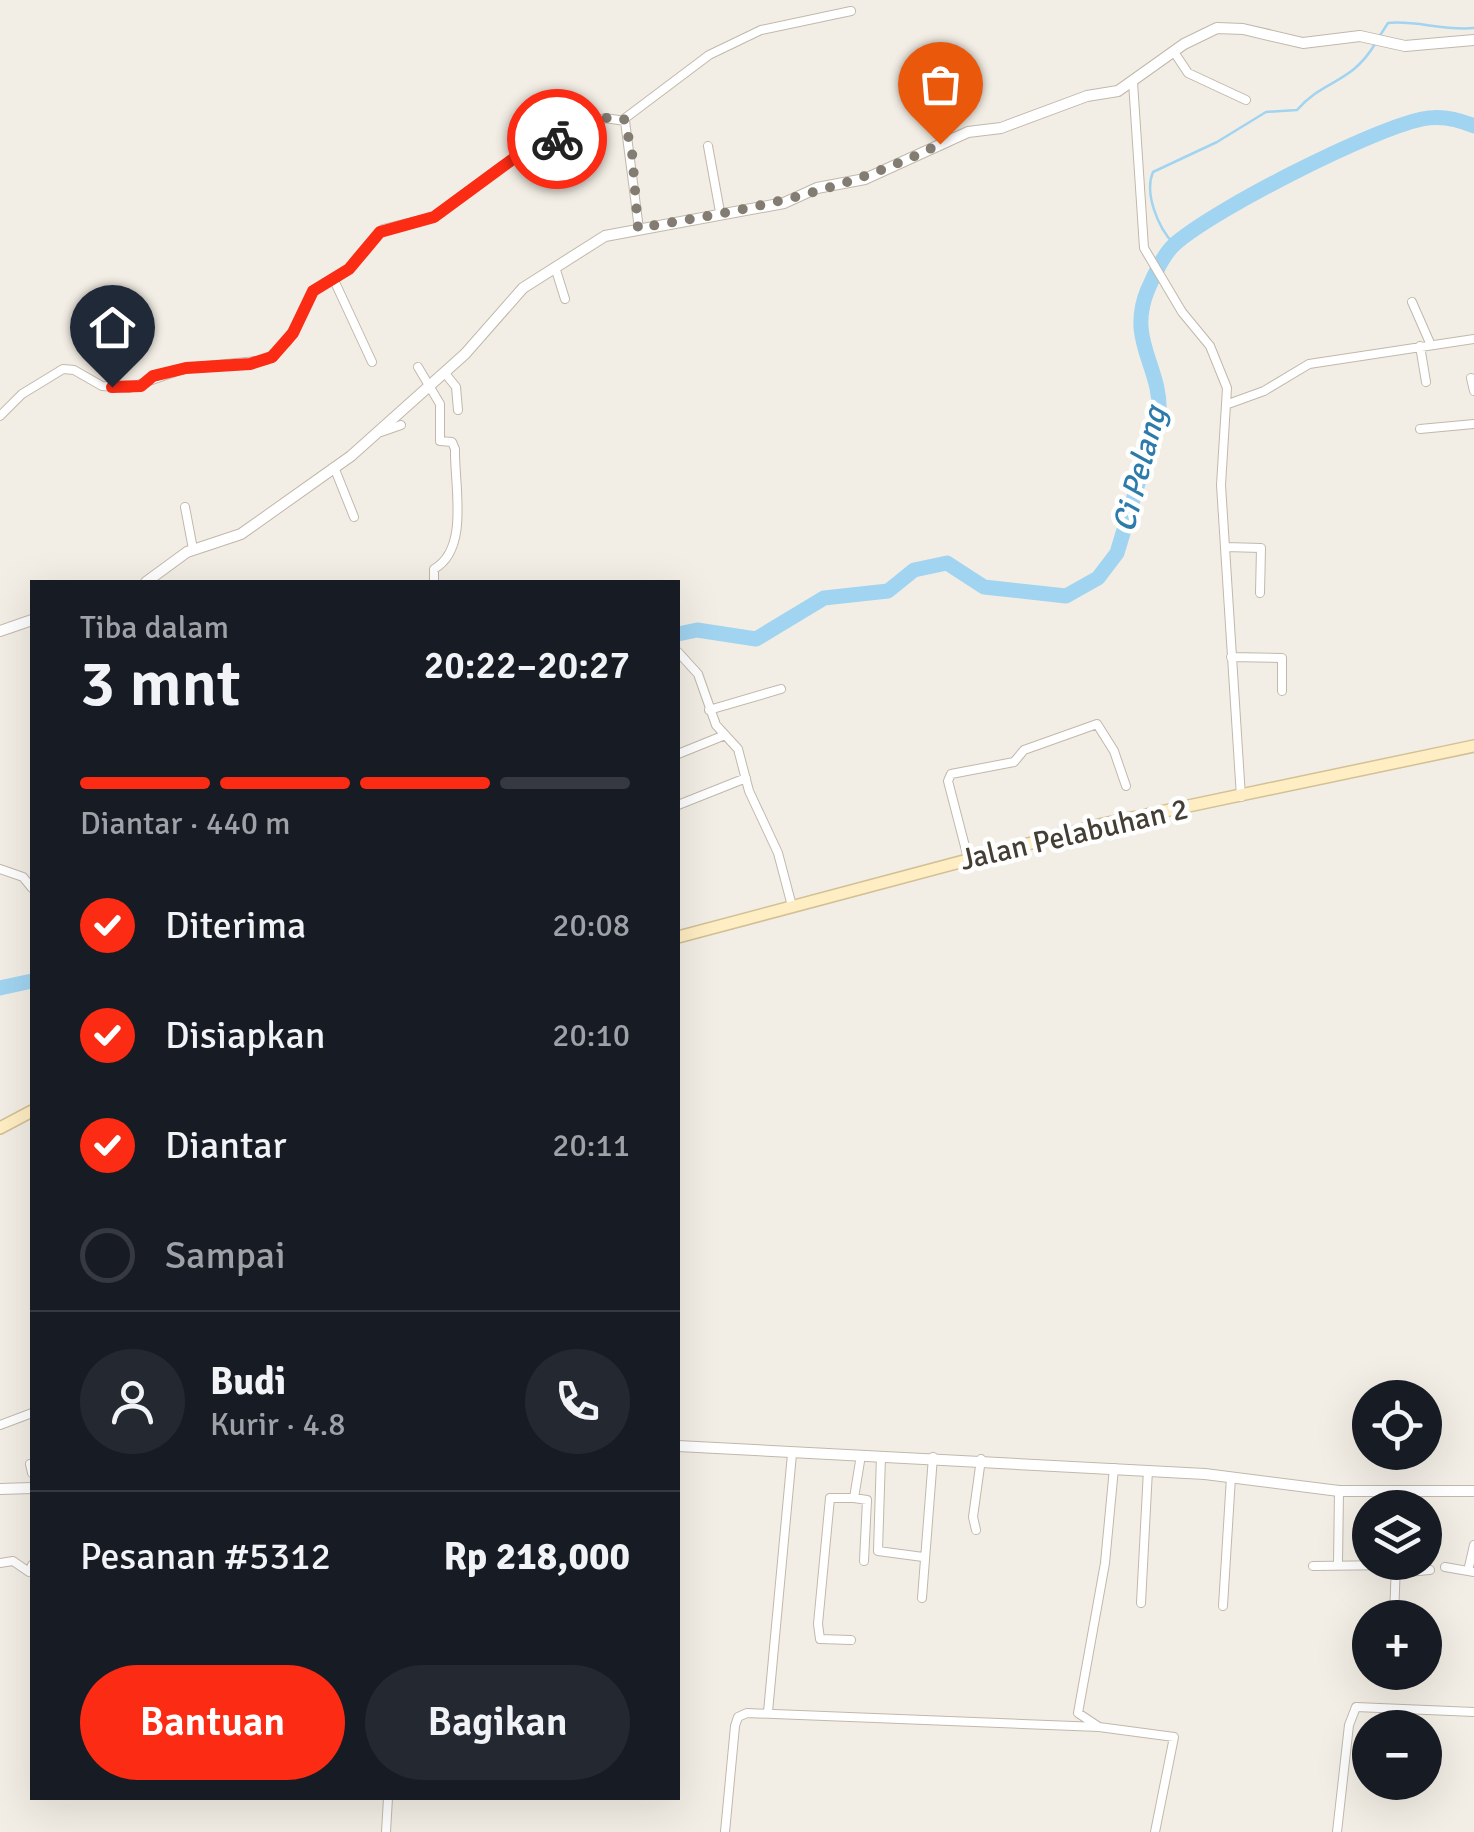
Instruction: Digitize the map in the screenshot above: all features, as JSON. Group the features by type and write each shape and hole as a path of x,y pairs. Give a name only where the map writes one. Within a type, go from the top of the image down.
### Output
{"main road":[{"name":"Jalan Pelabuhan 2","path":"680,936 968,858 1474,746"},
{"path":"0,1128 30,1111"}],"street":[{"path":"0,416 15,399 63,369 74,370 102,386 129,388 186,368 266,360 287,342 313,291 354,264 384,230 434,217 527,150 570,136 605,118 624,119 708,55 761,30 850,11"},
{"path":"149,580 193,549 241,534 334,467 444,372 516,294 600,238 720,212 784,203 816,188 865,179 968,132 1006,126 1082,97 1118,92 1200,34 1225,27 1303,44 1360,36 1405,46 1474,40"},
{"path":"1174,52 1188,73 1246,100"},
{"path":"1133,82 1145,251 1216,357 1228,404 1220,460 1241,797"},
{"path":"624,119 632,152 638,228"},
{"path":"708,146 720,212"},
{"path":"555,267 565,299"},
{"path":"333,278 372,362"},
{"path":"1412,302 1425,344 1426,382"},
{"path":"1228,404 1264,391 1301,366 1474,339"},
{"path":"418,367 440,404 440,441 452,442 455,450 455,538 446,560 434,569 434,580"},
{"path":"444,372 456,387 458,410"},
{"path":"1471,378 1474,391"},
{"path":"372,435 401,424"},
{"path":"1420,430 1474,424"},
{"path":"334,467 354,518"},
{"path":"185,507 193,549"},
{"path":"1226,547 1262,548 1260,593"},
{"path":"0,631 30,621"},
{"path":"680,654 698,674 709,710 738,749 778,854 792,906"},
{"path":"1230,657 1282,658 1282,691"},
{"path":"709,710 782,688"},
{"path":"968,858 950,791 951,774 1014,762 1024,750 1097,724 1114,751 1126,786"},
{"path":"680,753 725,735"},
{"path":"680,804 746,778"},
{"path":"0,869 23,876 30,885"},
{"path":"0,1425 30,1415"},
{"path":"680,1446 1148,1470 1352,1491"},
{"path":"768,1712 792,1454"},
{"path":"854,1498 861,1455"},
{"path":"881,1456 878,1551 923,1557"},
{"path":"922,1598 933,1457"},
{"path":"976,1530 976,1476 981,1460"},
{"path":"1099,1727 1078,1712 1105,1563 1114,1468"},
{"path":"1141,1603 1148,1470"},
{"path":"1223,1606 1231,1477"},
{"path":"0,1489 30,1488"},
{"path":"1338,1564 1339,1491"},
{"path":"1442,1491 1474,1491"},
{"path":"851,1640 820,1639 818,1624 830,1498 867,1500 864,1561"},
{"path":"1445,1567 1471,1571 1474,1549"},
{"path":"0,1562 13,1561 30,1570"},
{"path":"1313,1566 1352,1565"},
{"path":"1337,1832 1349,1725 1356,1707 1474,1712"},
{"path":"724,1832 736,1720 747,1713 768,1712 1099,1727 1174,1737 1155,1832"},
{"path":"386,1832 388,1800"}],"waterway":[{"path":"1379,37 1388,23 1474,28"},
{"path":"1174,244 1154,210 1150,190 1153,172 1217,142 1266,112 1297,110 1356,67 1375,44"},
{"name":"Ci Pelang","path":"680,634 697,630 756,639 824,598 888,591 914,570 947,563 984,587 1066,596 1098,578 1117,553 1159,414 1143,339 1142,307 1171,248 1224,210 1367,138 1429,118 1449,118 1474,126"},
{"name":"Ci Pelang","path":"0,988 30,981"}],"way so far":[{"path":"557,139 593,127 605,118 625,120 635,176 638,228 784,203 816,188 874,176 940,144"}],"route":[{"path":"112,387 141,386 153,376 186,368 250,364 272,357 293,333 313,291 349,269 380,232 434,217 517,156 557,139"}]}
